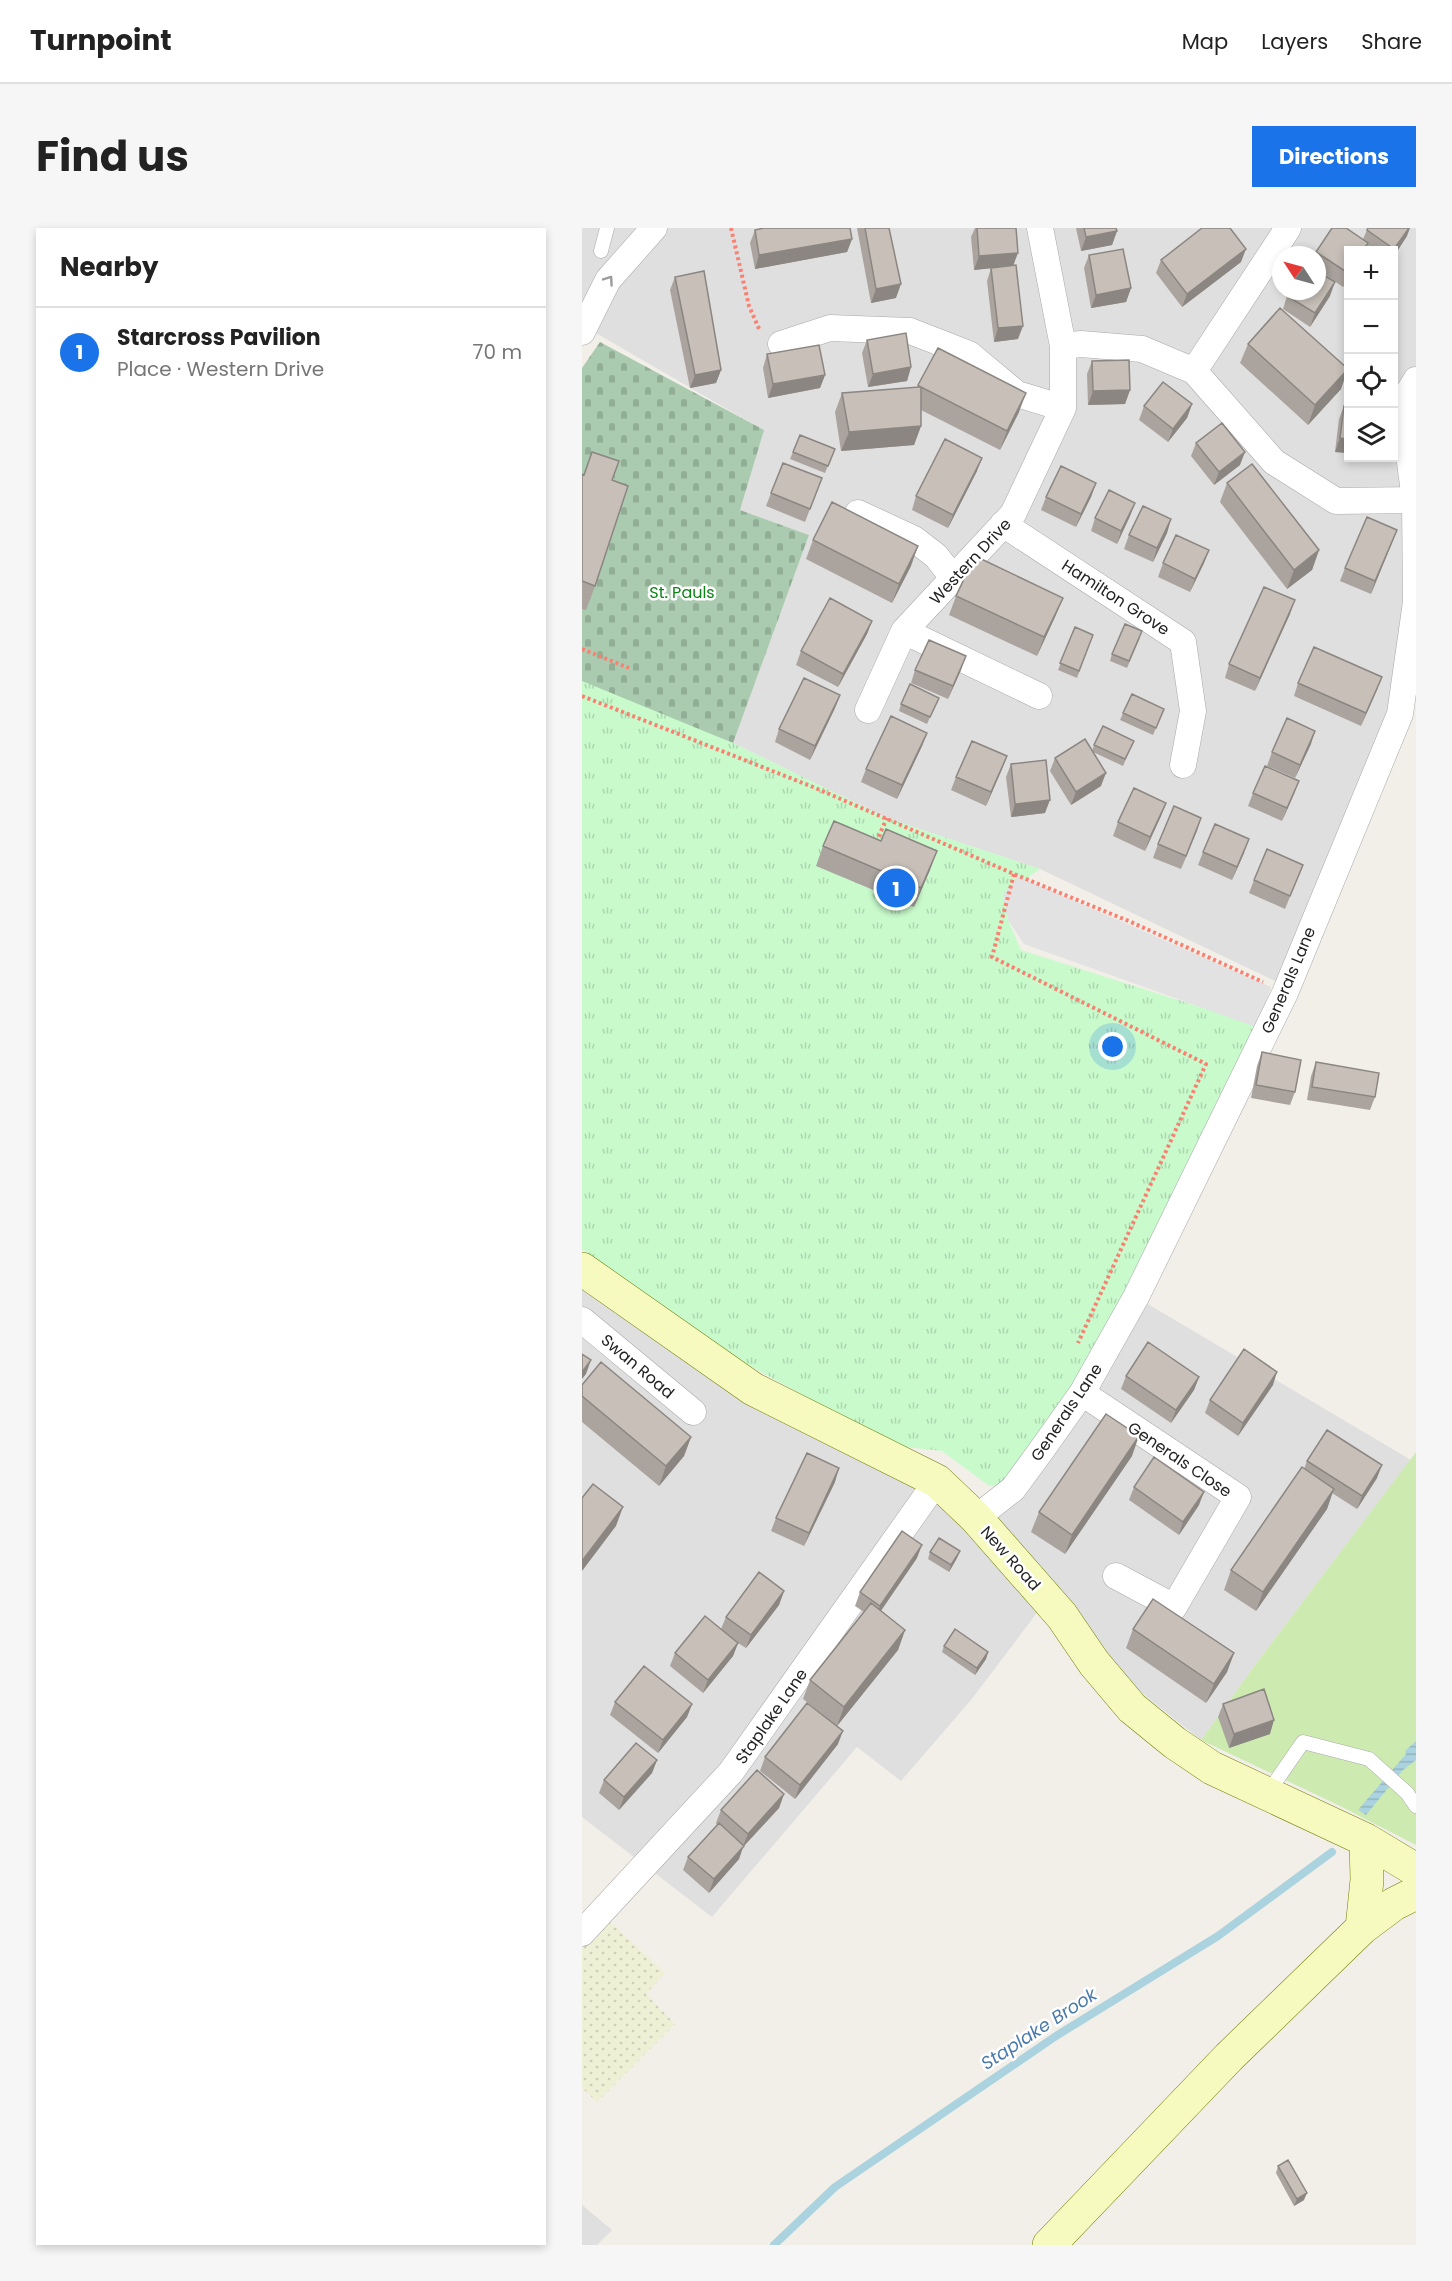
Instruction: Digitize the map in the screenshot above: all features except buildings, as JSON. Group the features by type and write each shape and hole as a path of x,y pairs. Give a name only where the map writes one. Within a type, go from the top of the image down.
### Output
{"street":[{"path":"582,332 608,280 654,228"},
{"name":"Western Drive","path":"868,710 904,631 1013,514 1063,408 1063,346 1040,228"},
{"path":"1194,371 1288,228"},
{"path":"781,344 831,328 910,331 969,354 1017,394 1063,408"},
{"path":"1063,346 1081,344 1142,349 1194,371 1274,462 1336,501 1416,500"},
{"name":"Generals Lane","path":"976,1518 1013,1489 1082,1393 1136,1298 1285,993 1408,718 1416,602 1416,500 1406,432 1408,393 1416,380"},
{"path":"858,513 914,539 936,556 954,579"},
{"name":"Hamilton Grove","path":"1004,524 1183,642 1193,711 1184,765"},
{"path":"904,631 1039,696"},
{"name":"New Road","path":"582,1269 753,1389 937,1481 976,1518 1062,1616 1094,1664 1132,1708 1175,1743 1212,1768 1366,1840 1416,1870"},
{"name":"Swan Road","path":"582,1320 693,1412"},
{"name":"Generals Close","path":"1082,1393 1238,1497 1174,1607 1116,1576"},
{"name":"Staplake Lane","path":"582,1933 731,1772 937,1481"},
{"path":"1362,1928 1367,1880 1366,1840"},
{"path":"1049,2245 1229,2057 1362,1928 1394,1904 1416,1893"}],"lane":[{"path":"602,251 607,228"},
{"path":"1267,1794 1303,1742 1369,1759 1400,1786 1416,1806"}],"path":[{"path":"731,228 749,306 761,334 781,344"},
{"path":"582,649 629,668"},
{"path":"582,696 887,818 1131,922 1285,993"},
{"path":"873,848 887,818"},
{"path":"1014,874 992,957 1206,1064 1075,1349"}],"shaded area":[{"path":"582,228 1416,228 1416,651 1400,651 1383,731 1350,814 1275,981 1040,869 887,818 733,743 809,535 740,510 763,430 582,325"},
{"path":"1018,876 1271,987 1256,1027 1024,944 1008,920 1003,895"},
{"path":"582,1269 976,1518 1136,1297 1411,1460 1201,1740 1108,1666 1055,1589 971,1700 901,1781 857,1747 712,1917 582,1817"},
{"path":"582,2205 612,2230 597,2245 582,2245"}],"green space":[{"name":"St. Pauls","path":"600,342 764,430 740,510 809,535 733,743 582,685 582,368"},
{"path":"582,681 733,743 887,818 1040,869 1003,895 1008,920 1021,950 1257,1025 1203,1156 1073,1388 1003,1488 988,1485 942,1451 907,1447 841,1416 743,1362 582,1249"},
{"path":"1416,1452 1416,1845 1201,1740"},
{"path":"608,1920 665,1973 646,1994 675,2024 597,2102 582,2088 582,1949"}],"water":[{"path":"1416,1741 1416,1760 1403,1770 1366,1815 1358,1810 1406,1754 1405,1751"}],"waterway":[{"name":"Staplake Brook","path":"774,2245 835,2187 1056,2036 1218,1936 1332,1852"}],"place":[{"name":"Starcross Pavilion","path":"896,888"}]}
